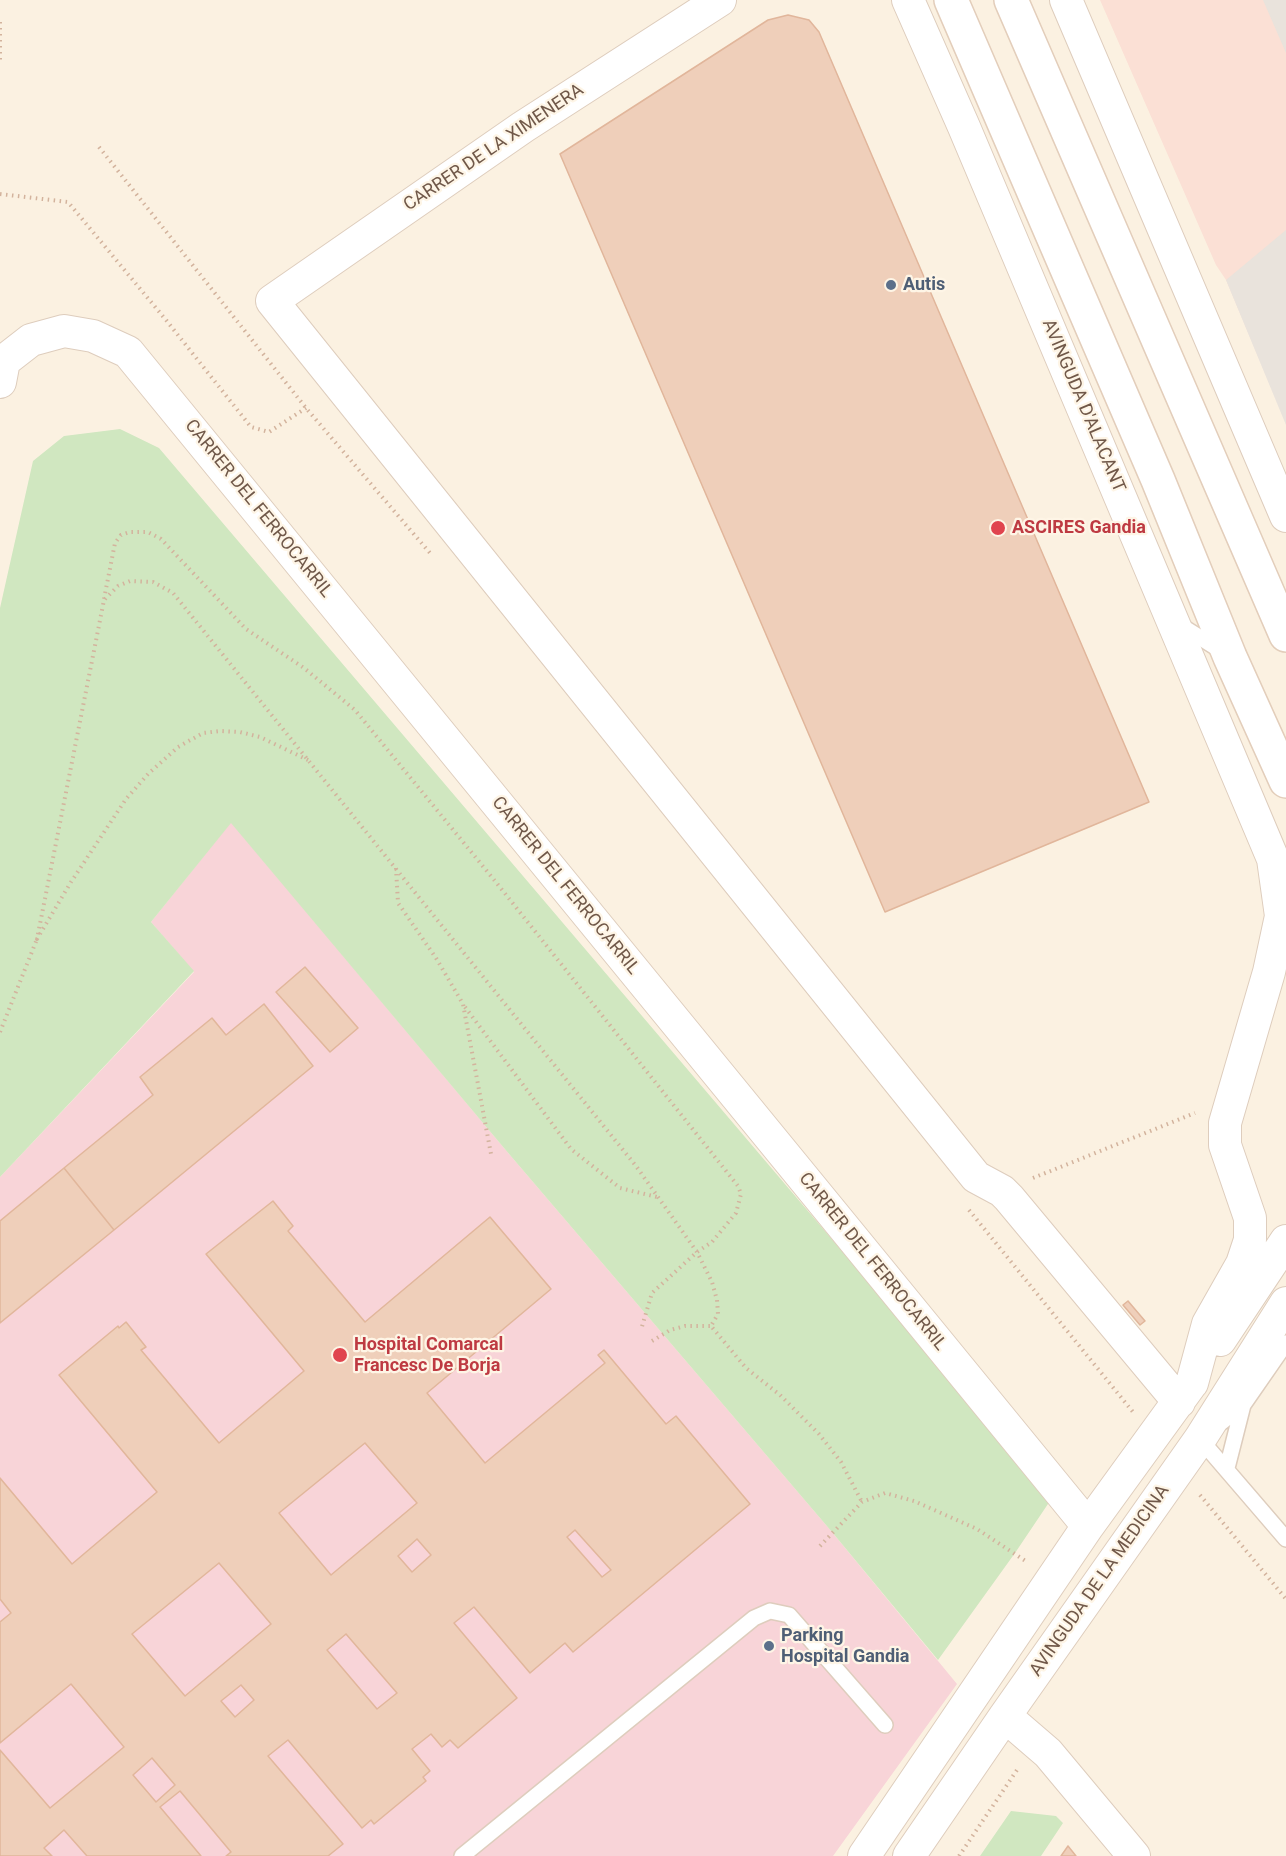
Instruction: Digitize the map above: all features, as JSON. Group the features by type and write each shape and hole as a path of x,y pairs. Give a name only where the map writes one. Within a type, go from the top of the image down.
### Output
{"main road":[{"path":"951,0 1158,480 1230,657 1286,781"},
{"path":"1011,0 1286,635"}],"street":[{"name":"CARRER DE LA XIMENERA","path":"720,0 523,127 272,301 976,1177 1002,1191"},
{"name":"AVINGUDA D'ALACANT","path":"908,0 969,138 1273,859 1281,916 1269,972 1225,1123 1225,1145 1250,1218 1250,1240 1242,1263 1208,1324 1186,1393"},
{"path":"1066,0 1286,516"},
{"name":"CARRER DEL FERROCARRIL","path":"2,372 31,340 64,331 93,336 128,352 1088,1526"},
{"path":"1002,1191 1186,1393"},
{"path":"864,1856 1088,1526 1186,1393 1286,1241"},
{"name":"AVINGUDA DE LA MEDICINA","path":"909,1856 1200,1439 1286,1304"},
{"path":"1005,1716 1048,1753 1134,1856"}],"lane":[{"path":"1174,622 1230,657"},
{"path":"1286,1343 1243,1405 1200,1439 1286,1539"},
{"path":"1227,1468 1243,1405"},
{"path":"462,1856 754,1618 770,1611 789,1615 885,1725"}],"path":[{"path":"0,22 0,60"},
{"path":"0,194 68,202 251,427 269,432 306,408"},
{"path":"37,939 115,543 121,535 130,532 148,532 161,539 246,629 304,668 355,710 738,1185 741,1194 736,1213 712,1242 697,1252 652,1293 641,1330"},
{"path":"104,600 118,586 130,581 153,582 173,594 636,1166 697,1252 712,1282 718,1314 711,1326"},
{"path":"0,1032 37,939 71,882 126,799 148,774 178,747 204,733 240,732 260,737 308,760"},
{"path":"396,867 398,903 436,958 463,1004 572,1149 620,1188 658,1197"},
{"path":"463,1004 491,1154"},
{"path":"1002,1191 1206,1109"},
{"path":"652,1341 670,1329 692,1325 711,1326 746,1368 780,1395 819,1434 841,1462 862,1502"},
{"path":"1126,1404 1132,1397"},
{"path":"820,1546 862,1502 885,1493 940,1511 977,1529 1052,1579"},
{"path":"959,1856 1036,1743"}],"shaded area":[{"path":"1100,0 1286,0 1286,423 1226,280 1216,265"},
{"path":"1263,0 1286,0 1286,53"},
{"path":"1286,230 1286,425 1226,280"},
{"name":"Hospital Comarcal Francesc De Borja","path":"231,822 504,1148 832,1532 957,1684 833,1856 0,1856 0,1177 194,972 151,922"}],"green space":[{"path":"120,429 159,448 1052,1498 938,1660 231,823 151,922 194,971 0,1177 0,608 33,461 64,436"},
{"path":"1011,1811 1056,1816 1063,1823 1041,1856 980,1856"}],"building":[{"path":"788,15 809,20 819,32 1149,802 885,912 560,154 768,20"},
{"path":"305,967 358,1028 330,1052 276,992"},
{"path":"264,1004 313,1066 114,1230 64,1168 153,1095 140,1077 212,1018 226,1035"},
{"path":"64,1168 114,1230 0,1323 0,1221"},
{"path":"273,1201 293,1226 288,1231 365,1322 490,1217 551,1289 427,1393 485,1463 605,1363 598,1355 604,1350 666,1424 676,1416 750,1504 573,1652 565,1643 530,1673 474,1607 454,1623 517,1698 458,1748 450,1740 442,1747 431,1734 412,1749 430,1771 423,1777 426,1781 374,1824 371,1820 362,1828 288,1740 268,1756 343,1844 328,1856 226,1856 231,1852 180,1791 160,1807 201,1856 87,1856 64,1830 44,1848 52,1856 0,1856 0,1750 50,1808 124,1747 71,1684 0,1743 0,1622 11,1613 0,1599 0,1478 72,1564 157,1492 59,1375 118,1326 119,1328 126,1322 146,1347 141,1350 219,1443 304,1371 206,1254","holes":["365,1443 417,1503 331,1575 279,1513","575,1530 611,1570 602,1577 567,1537","417,1539 431,1555 412,1572 398,1556","219,1563 271,1624 185,1696 132,1634","346,1634 397,1693 377,1709 327,1650","241,1685 254,1700 235,1717 221,1701","152,1758 175,1785 156,1802 133,1775"]},
{"path":"1128,1301 1145,1321 1140,1325 1123,1305"},
{"path":"1068,1846 1076,1856 1061,1856"}],"place":[{"name":"Autis","path":"891,285"},
{"name":"ASCIRES Gandia","path":"998,528"},
{"name":"Hospital Comarcal Francesc De Borja","path":"340,1355"},
{"name":"Parking Hospital Gandia","path":"769,1646"}]}
